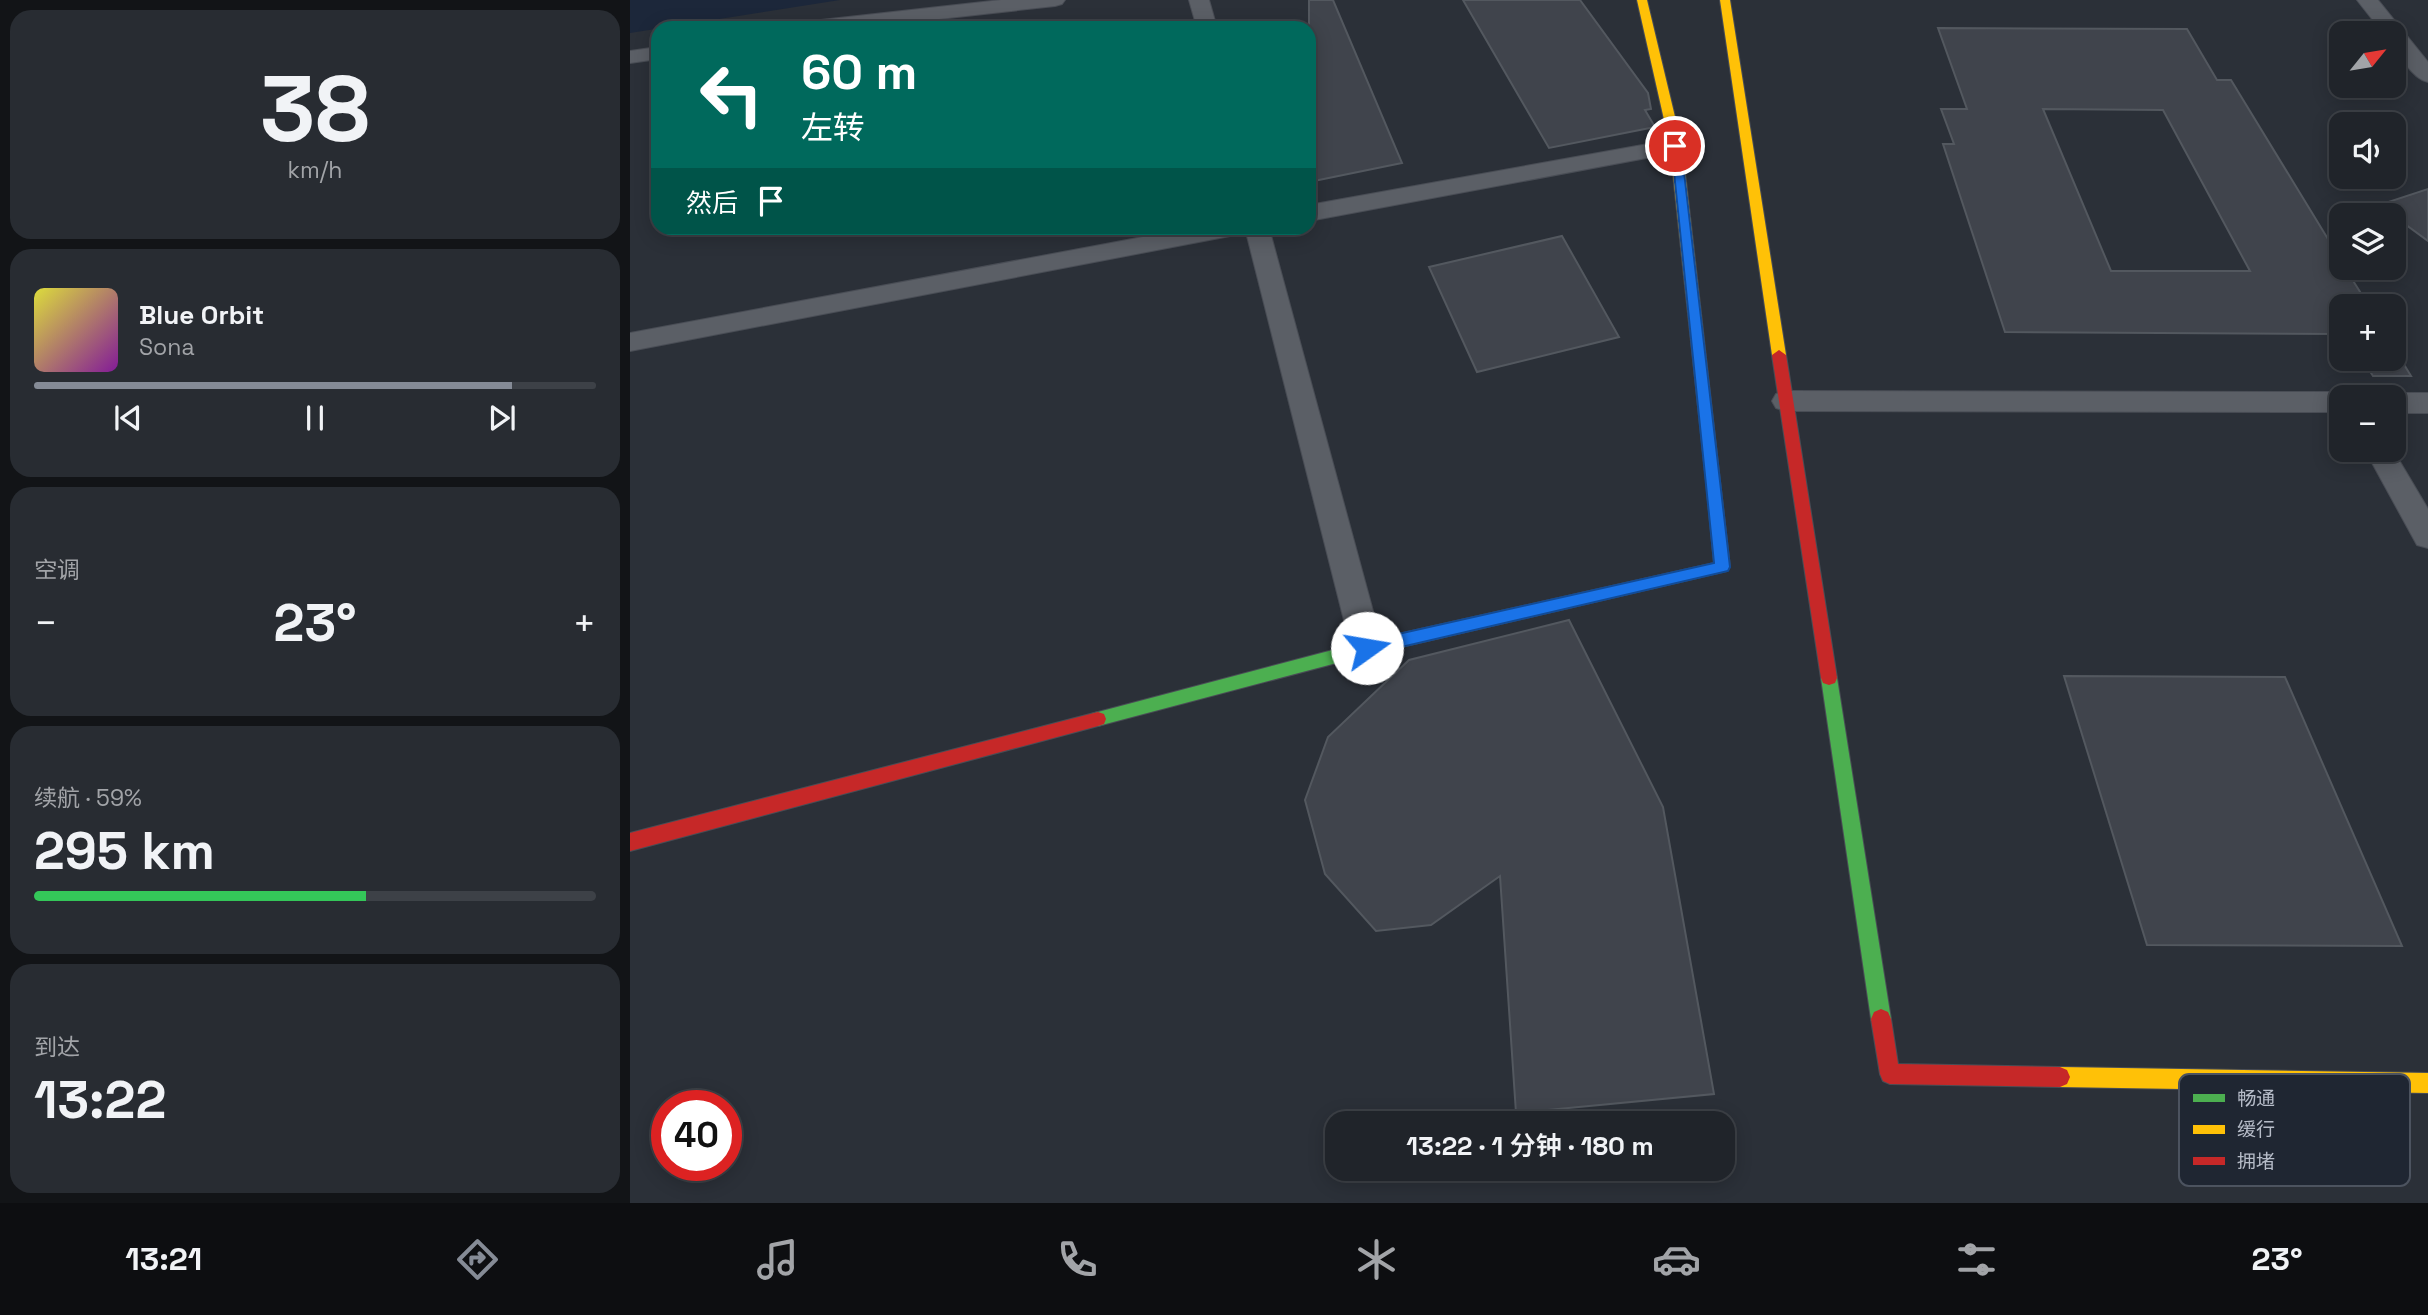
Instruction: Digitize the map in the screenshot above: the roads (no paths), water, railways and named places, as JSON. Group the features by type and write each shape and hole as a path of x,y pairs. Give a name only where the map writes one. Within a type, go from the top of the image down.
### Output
{"street":[{"path":"866,21 1055,0"},
{"path":"1199,0 1204,21"},
{"path":"630,842 1367,648 1722,567 1675,146 1642,0"},
{"path":"1725,0 1890,1074 2179,1079"},
{"path":"2367,0 2384,21"},
{"path":"2406,49 2428,76"},
{"path":"630,57 651,53"},
{"path":"1316,212 1675,146"},
{"path":"630,342 1193,235"},
{"path":"1259,235 1367,648"},
{"path":"1786,401 2329,402"},
{"path":"2406,403 2428,403"},
{"path":"2386,462 2428,536"},
{"path":"2410,1083 2428,1083"}],"water":[{"path":"630,0 840,0 706,21 651,21 651,30 630,33"}]}
